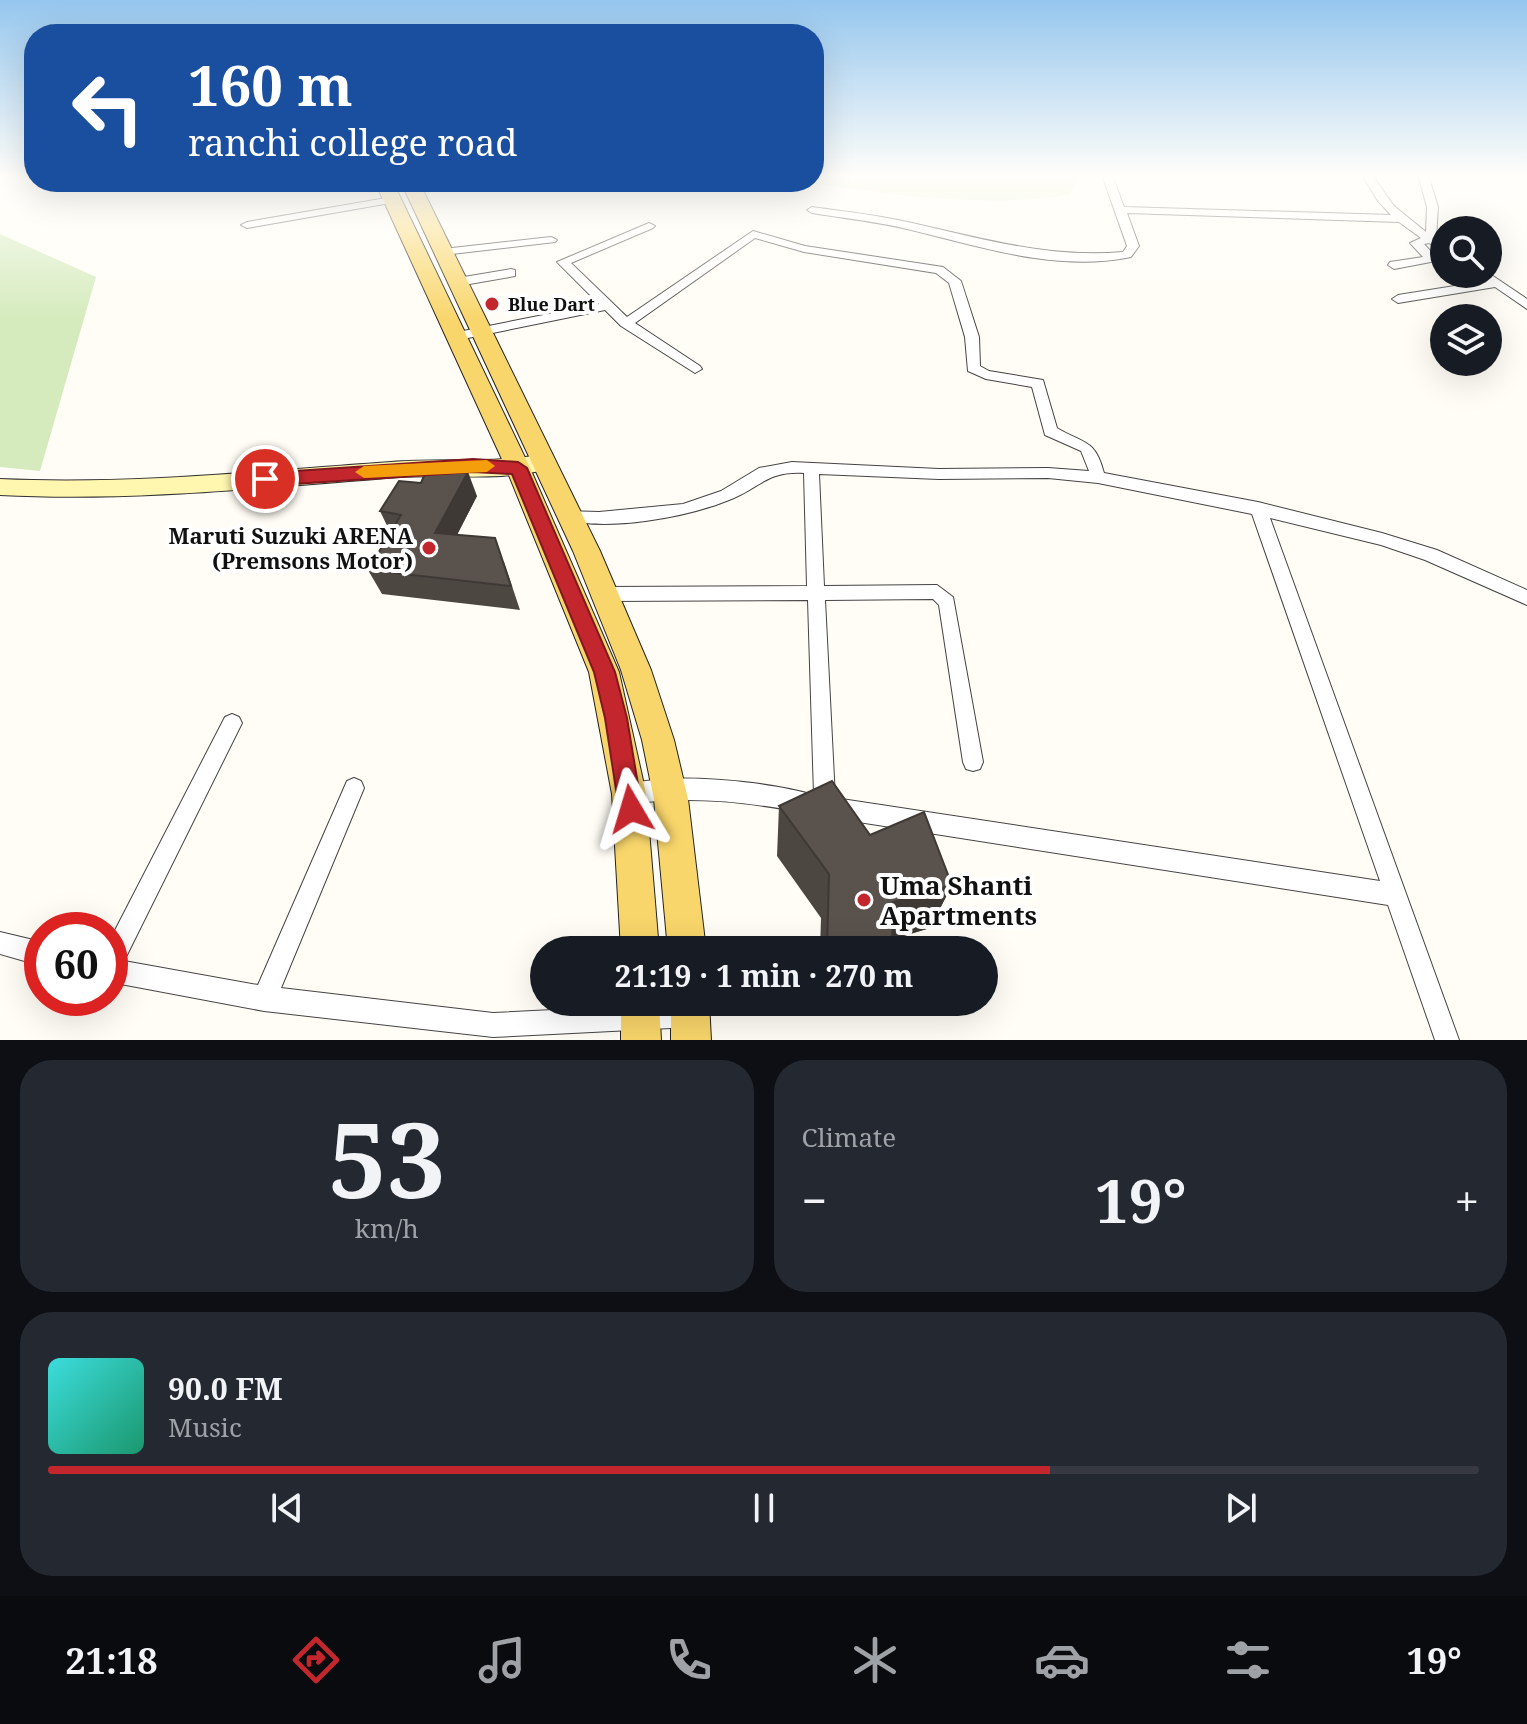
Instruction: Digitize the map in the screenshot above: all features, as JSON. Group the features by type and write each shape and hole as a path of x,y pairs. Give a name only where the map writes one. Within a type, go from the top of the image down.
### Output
{"main road":[{"path":"417,224 531,465 604,672 629,794 639,936"},
{"path":"423,224 458,282 469,333"},
{"path":"531,465 570,515 651,712 668,787 684,888 686,936"}],"street":[{"path":"247,225 254,224"},
{"path":"896,224 1011,253 1058,257 1127,255 1133,246 1126,224"},
{"path":"1407,224 1430,239"},
{"path":"649,226 563,262 626,323 695,369"},
{"path":"626,323 753,234 804,249 939,270 955,281 972,337 973,368 986,375 1038,383 1050,431 1073,439 1090,450 1098,477"},
{"path":"1430,239 1416,243 1430,257"},
{"path":"443,252 551,240"},
{"path":"1394,265 1430,259"},
{"path":"458,282 511,273"},
{"path":"1502,287 1527,305"},
{"path":"1398,299 1466,288"},
{"path":"469,333 606,306"},
{"path":"0,487 76,490 408,468 531,465"},
{"path":"811,468 825,806"},
{"path":"570,515 599,518 684,510 717,500 764,472 811,468 939,474 1048,473 1098,477 1258,508 1419,551 1527,598"},
{"path":"1258,508 1447,1040"},
{"path":"605,594 929,591 943,596 973,762"},
{"path":"128,928 232,723"},
{"path":"629,794 668,787 731,789 1397,895"},
{"path":"264,999 354,788"},
{"path":"0,943 24,949"},
{"path":"128,973 264,999 493,1025 690,1019"}],"green space":[{"path":"0,234 96,277 40,471 0,467"}],"building":[{"path":"426,471 468,472 435,533 495,538 511,586 368,570 401,515 380,511 399,481 421,483"},
{"path":"832,781 870,835 924,812 952,885 893,902 892,936 827,936 829,874 779,806"}],"slow traffic":[{"path":"364,472 487,466"}],"place":[{"name":"Blue Dart","path":"492,304"},
{"name":"Maruti Suzuki ARENA (Premsons Motor)","path":"429,548"},
{"name":"Uma Shanti Apartments","path":"864,900"}],"route":[{"path":"265,479 473,465 518,468 604,672 616,718 631,809"}]}
